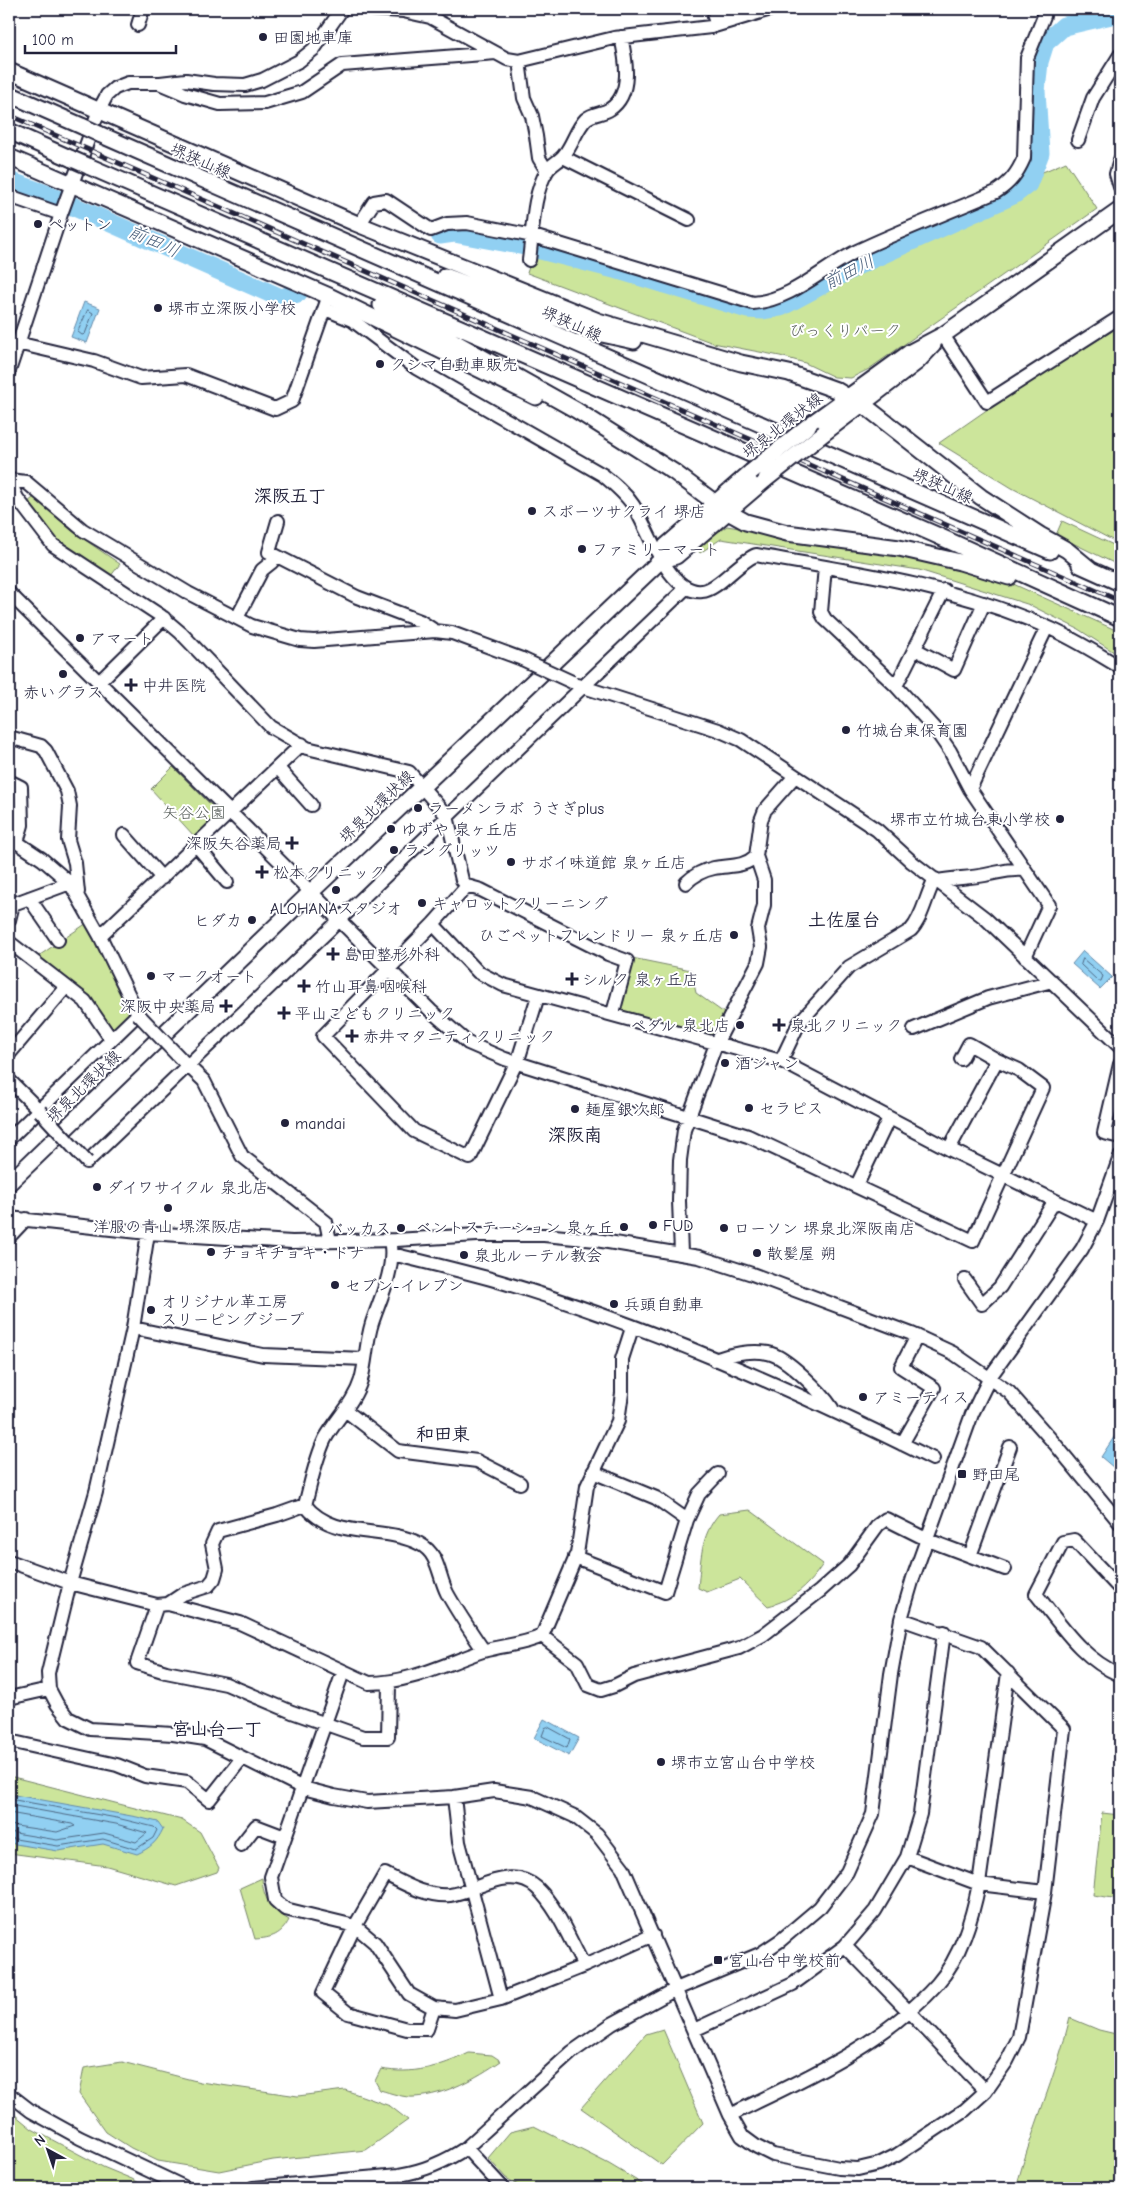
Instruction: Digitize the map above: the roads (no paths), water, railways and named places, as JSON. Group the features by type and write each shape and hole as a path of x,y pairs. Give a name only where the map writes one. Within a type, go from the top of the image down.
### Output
{"main road":[{"path":"9,71 359,224 598,321 741,363"},
{"name":"堺狭山線","path":"9,94 1120,583"},
{"path":"9,131 934,534 1120,618"},
{"path":"9,157 70,190 327,302 524,392 576,410"},
{"name":"堺泉北環状線","path":"9,1182 660,561 676,556 751,472 847,396 909,353 943,334 1120,210"},
{"path":"243,234 442,335 576,410 674,472 720,506 746,522 767,529 899,548 960,562 1002,574 1120,618"},
{"path":"384,260 442,275 593,332 789,373 825,386 861,405 981,497 1067,550 1090,569"},
{"name":"堺泉北環状線","path":"720,506 766,479 917,362 943,334"}],"street":[{"path":"138,25 143,9"},
{"path":"9,366 102,102 115,88 137,82 158,83 186,80 214,84 245,85 262,80 299,61 314,49 342,9"},
{"path":"371,9 403,12 430,18 496,54 518,61 621,37 717,25 771,9"},
{"path":"717,25 714,17 737,9"},
{"path":"359,224 374,202 386,200 431,230 447,224 466,224 533,236 753,303 764,302 782,296 854,253 996,192 1008,184 1018,171 1024,158 1027,58 1044,16 1044,9"},
{"path":"529,258 533,236 532,220 547,171 563,157 586,119 616,105 621,95 626,62 621,37"},
{"path":"158,83 204,101 220,104 265,103 302,92 342,65 496,54"},
{"path":"1078,140 1093,98 1120,55"},
{"path":"518,61 524,98 532,116 538,158 547,171"},
{"path":"563,157 689,220"},
{"path":"1120,160 1116,174 1120,187"},
{"path":"9,196 61,214"},
{"path":"16,343 94,361 141,378 186,375 275,409 292,401 327,302 416,368 603,475 620,489 632,504 647,528 660,561 686,588 703,592 747,559 756,555 883,576 944,590 1047,626 1120,667"},
{"path":"943,334 988,402 1120,317"},
{"path":"9,480 26,482 83,530 146,570 252,626 300,640 314,641 452,632 522,659 577,684 718,730 741,740 877,830 985,918 1120,1048"},
{"path":"9,480 17,498 53,545 164,618 271,727 302,744 409,772 447,816 462,880 467,886 481,890 600,950 627,961 612,1013"},
{"path":"278,520 269,552 357,597 420,622 435,632"},
{"path":"237,618 262,570 272,562"},
{"path":"825,567 821,612 825,620 896,686 934,728 950,751 970,789 1049,905 1025,957"},
{"path":"9,1080 87,1162 185,1063 301,959 447,816 577,684 686,588"},
{"path":"896,686 944,590"},
{"path":"9,594 431,1011 468,1043 516,1064 748,1136 857,1185 973,1241 1043,1088 1019,1070 969,1044 961,1060"},
{"path":"915,649 954,670 984,603"},
{"path":"99,682 164,618"},
{"path":"970,789 1047,626"},
{"path":"9,737 41,746 68,791 70,806 68,840 75,863 78,896"},
{"path":"100,936 302,744"},
{"path":"278,768 311,805"},
{"path":"681,1253 680,1160 688,1116 716,1044 758,963 761,947 758,929 764,905 764,880 756,856 761,820 765,810 795,776"},
{"path":"9,781 21,787 22,825 13,840 70,883 100,936 138,1014 204,1081 242,1156 326,1222 330,1241"},
{"path":"124,835 162,878"},
{"path":"196,846 228,882"},
{"path":"686,883 692,877 714,868 734,867 750,861 756,856"},
{"path":"781,1061 799,1023 849,967 911,930 917,924 927,894 937,880 960,876 986,875 1005,869 1024,870"},
{"path":"9,920 13,904 70,883"},
{"path":"467,886 433,924 323,1036 414,1131 470,1158 516,1064 538,996"},
{"path":"29,898 58,940"},
{"path":"433,924 478,972 503,985 538,996 612,1013 781,1061 949,1149 1054,1202 1097,1221"},
{"path":"9,942 85,1001 110,1039"},
{"path":"914,1029 988,998 1052,981"},
{"path":"9,1054 66,987"},
{"path":"9,1139 40,1111 110,1039 138,1014"},
{"path":"949,1149 997,1060"},
{"path":"1120,1064 1104,1133 1120,1137"},
{"path":"857,1185 889,1118"},
{"path":"253,2188 296,2187 419,2172 447,2161 466,2148 572,2052 612,2024 676,1989 760,1954 781,1940 820,1907 846,1872 873,1814 891,1674 901,1619 913,1578 972,1414 990,1377 1082,1249 1097,1221 1120,1156"},
{"path":"965,1280 982,1304 1000,1287 1054,1202"},
{"path":"9,1218 148,1233 292,1242 390,1240 477,1234 544,1235 596,1240 681,1253 752,1274 917,1336 953,1353 1009,1392 1120,1524"},
{"path":"9,1237 26,1219"},
{"path":"148,1233 133,1328 96,1492 70,1583 48,1673 49,1689 57,1704 68,1718 90,1729 173,1734 205,1739 302,1788 367,1802 454,1797 494,1791 532,1797 574,1816 597,1834 623,1868 730,2115 742,2136 756,2147 773,2155 839,2168 858,2169 878,2164 897,2155 966,2110 986,2091 1007,2061 1019,2037 1045,1892 1064,1729 981,1647 944,1632 901,1619"},
{"path":"390,1240 392,1254 370,1329 361,1380 354,1398 326,1439 316,1462 305,1505 310,1512 332,1524 351,1530 406,1539 430,1551 446,1591 484,1651"},
{"path":"392,1254 490,1279 632,1328 775,1384 834,1410 933,1459"},
{"path":"133,1328 263,1355 365,1359"},
{"path":"9,1562 70,1583 240,1624 369,1683 389,1683 419,1675 484,1651 519,1644 542,1636 575,1557 587,1486 618,1421 622,1393 622,1359 632,1328"},
{"path":"902,1444 934,1388 901,1367 917,1336"},
{"path":"714,1360 726,1356 754,1353 778,1356 824,1396 834,1410"},
{"path":"345,1410 398,1451 477,1461 520,1483"},
{"path":"970,1556 1010,1447"},
{"path":"593,1472 656,1498 687,1520"},
{"path":"575,1557 665,1592 687,1520 699,1494 718,1474"},
{"path":"305,1505 277,1515 218,1530 212,1544 217,1569 214,1579 208,1586 183,1594 163,1605 137,1663 166,1672 226,1684 325,1725 363,1737 388,1737 389,1683"},
{"path":"542,1636 577,1663 588,1685 601,1690 634,1676 739,1648 763,1635 820,1591 849,1565 878,1525 886,1519 928,1540 1005,1570"},
{"path":"1120,1589 1074,1540 1063,1542 1036,1594 1082,1651 1105,1668 1120,1675"},
{"path":"694,2030 794,1984 845,1946 875,1911 907,1857 920,1814 944,1632"},
{"path":"343,1672 271,1877 275,1900 285,1909 355,1926 375,1944 409,1994 434,2008 455,2010 501,1999 584,1966 653,1935"},
{"path":"730,2115 841,2061 908,2011 938,1983 966,1935 980,1884 1008,1673"},
{"path":"9,1698 49,1689"},
{"path":"9,1741 117,1765 145,1776 186,1782 209,1800 242,1758"},
{"path":"454,1797 459,1842 501,1999"},
{"path":"241,1845 256,1826 285,1837"},
{"path":"907,1857 980,1884 1045,1892"},
{"path":"434,2008 427,2029 407,2029 348,2013 323,1993 355,1926 385,1874 411,1887 431,1894 450,1895 493,1881 520,1878 536,1887 548,1902 584,1966"},
{"path":"845,1946 986,2091"},
{"path":"9,2094 31,2111 80,2138 186,2188"},
{"path":"466,2148 503,2188"}],"water":[{"path":"84,302 100,308 87,343 71,337"},
{"path":"1083,951 1112,977 1100,989 1072,964"},
{"path":"1120,1428 1120,1473 1101,1457"},
{"path":"544,1719 579,1738 569,1756 534,1738"},
{"path":"9,1794 137,1817 158,1822 163,1829 153,1844 137,1854 103,1844 58,1851 9,1843"}],"waterway":[{"name":"前田川","path":"440,235 454,233 525,246 618,270 747,309 763,310 781,307 861,264 1015,194 1028,184 1040,153 1036,91 1039,62 1045,43 1064,26 1120,13"},
{"name":"前田川","path":"9,181 43,193 281,298 298,293"}],"railway":[{"path":"9,115 1120,601"}],"place":[{"name":"田園地車庫","path":"263,37"},
{"name":"ペットン","path":"38,224"},
{"name":"堺市立深阪小学校","path":"158,308"},
{"name":"クシマ自動車販売","path":"380,364"},
{"name":"スポーツサクライ 堺店","path":"532,511"},
{"name":"ファミリーマート","path":"582,549"},
{"name":"アマート","path":"80,638"},
{"name":"赤いグラス","path":"63,674"},
{"name":"中井医院","path":"131,685"},
{"name":"竹城台東保育園","path":"846,730"},
{"name":"ラーメンラボ うさぎplus","path":"418,808"},
{"name":"堺市立竹城台東小学校","path":"1060,819"},
{"name":"ゆずや 泉ヶ丘店","path":"391,829"},
{"name":"深阪矢谷薬局","path":"292,843"},
{"name":"ラングリッツ","path":"394,850"},
{"name":"サボイ味道館 泉ヶ丘店","path":"511,862"},
{"name":"松本クリニック","path":"262,872"},
{"name":"ALOHANAスタジオ","path":"336,890"},
{"name":"キャロットクリーニング","path":"422,903"},
{"name":"ヒダカ","path":"252,920"},
{"name":"ひごペットフレンドリー 泉ヶ丘店","path":"734,935"},
{"name":"島田整形外科","path":"333,954"},
{"name":"マークオート","path":"151,976"},
{"name":"シルク 泉ヶ丘店","path":"572,979"},
{"name":"竹山耳鼻咽喉科","path":"304,986"},
{"name":"深阪中央薬局","path":"226,1006"},
{"name":"平山こどもクリニック","path":"284,1013"},
{"name":"ペダル 泉北店","path":"740,1025"},
{"name":"泉北クリニック","path":"779,1025"},
{"name":"赤井マタニティクリニック","path":"352,1036"},
{"name":"酒ジャン","path":"725,1063"},
{"name":"セラピス","path":"749,1108"},
{"name":"麺屋銀次郎","path":"575,1109"},
{"name":"mandai","path":"285,1123"},
{"name":"ダイワサイクル 泉北店","path":"97,1187"},
{"name":"洋服の青山 堺深阪店","path":"168,1208"},
{"name":"FUD","path":"653,1225"},
{"name":"ベントステーション 泉ヶ丘","path":"624,1227"},
{"name":"バッカス","path":"401,1228"},
{"name":"ローソン 堺泉北深阪南店","path":"724,1228"},
{"name":"チョキチョキ・ドナ","path":"211,1252"},
{"name":"散髪屋 朔","path":"757,1253"},
{"name":"泉北ルーテル教会","path":"464,1255"},
{"name":"セブン-イレブン","path":"335,1285"},
{"name":"兵頭自動車","path":"614,1304"},
{"name":"オリジナル革工房 スリーピングジープ","path":"151,1310"},
{"name":"アミーティス","path":"863,1397"},
{"name":"野田尾","path":"962,1474"},
{"name":"堺市立宮山台中学校","path":"661,1762"},
{"name":"宮山台中学校前","path":"718,1960"}],"district":[{"name":"深阪五丁","path":"290,496"},
{"name":"土佐屋台","path":"844,920"},
{"name":"深阪南","path":"575,1135"},
{"name":"和田東","path":"443,1434"},
{"name":"宮山台一丁","path":"217,1729"}],"park label":[{"name":"びっくりパーク","path":"845,330"},
{"name":"矢谷公園","path":"194,812"}]}
